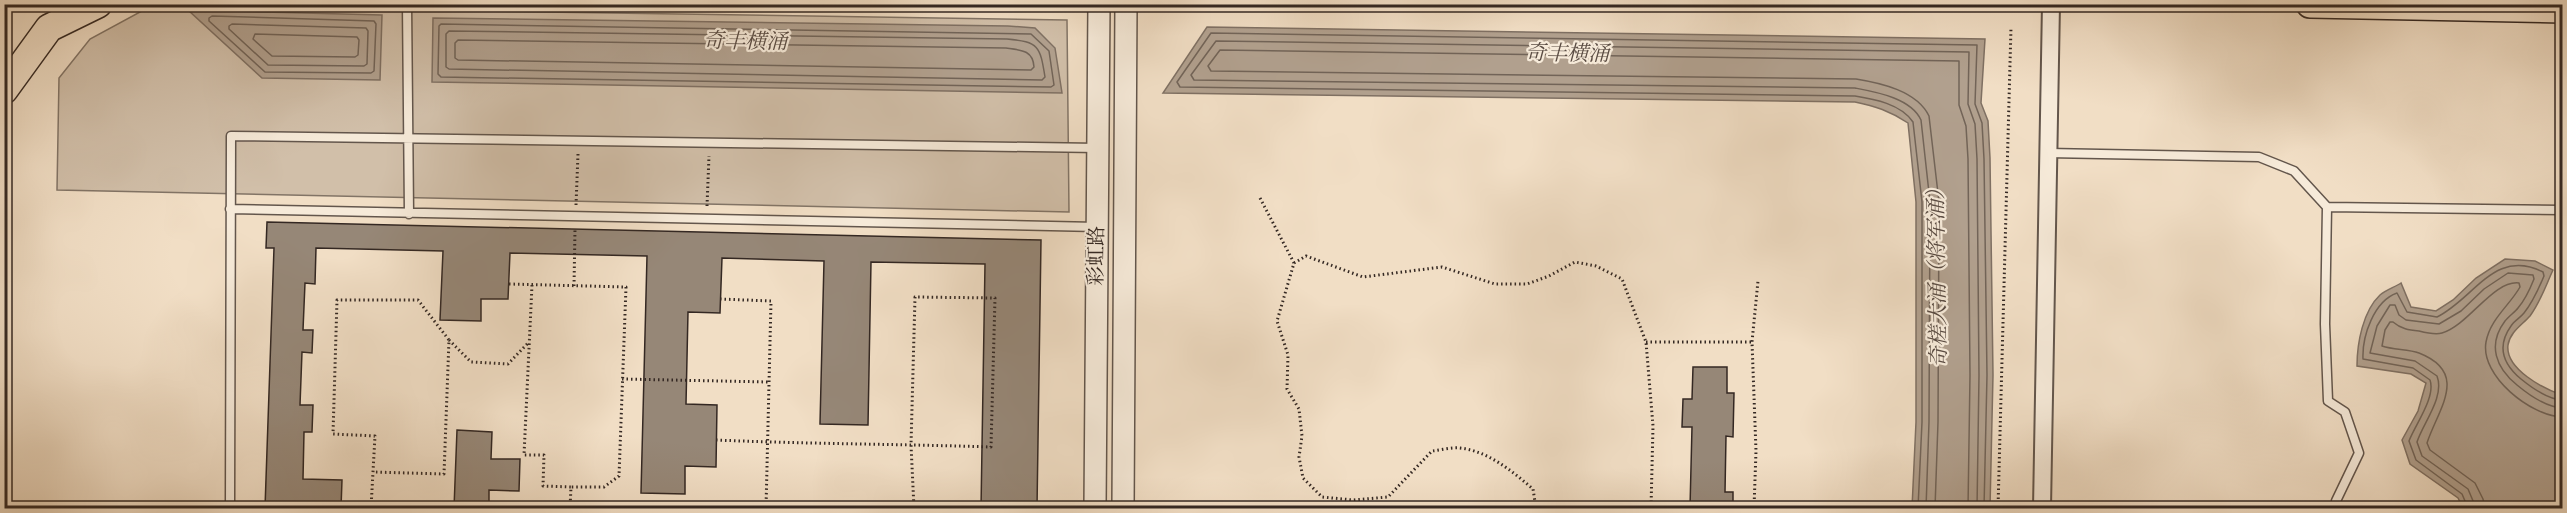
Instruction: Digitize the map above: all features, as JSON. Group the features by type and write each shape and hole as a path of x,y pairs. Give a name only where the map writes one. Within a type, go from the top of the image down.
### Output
{"highway":[{"path":"4,90 50,28 98,4"},
{"path":"2310,4 2562,9"}],"street":[{"path":"2042,508 2051,4"},
{"name":"彩虹路","path":"1095,508 1099,12"},
{"name":"彩虹路","path":"1123,508 1125,12"}],"lane":[{"path":"407,4 409,214"},
{"path":"230,508 231,136 1099,148"},
{"path":"2048,153 2259,157 2294,171 2327,207 2325,324 2328,401 2345,412 2359,453 2336,501 2337,508"},
{"path":"2327,207 2562,210"},
{"path":"230,209 1098,228"}],"path":[{"path":"1998,508 2011,27"},
{"path":"706,220 710,142"},
{"path":"1260,198 1294,263"},
{"path":"1536,508 1533,489 1516,474 1490,457 1460,448 1432,451 1388,497 1353,500 1322,497 1303,478 1299,457 1302,436 1299,409 1287,389 1288,355 1277,321 1294,263 1306,256 1363,277 1442,267 1495,284 1527,284 1549,276 1575,262 1596,266 1622,279 1646,342 1653,426 1652,508"},
{"path":"1754,508 1756,451 1752,342 1758,281"},
{"path":"509,284 626,287 619,476 604,487 543,486 544,456 524,455 532,285"},
{"path":"716,440 767,442 911,445 991,447 995,298 915,297 911,445 914,508"},
{"path":"720,299 771,301 766,508"},
{"path":"371,508 375,436 333,434 337,300 418,300 449,340 471,362 508,364 529,342"},
{"path":"373,472 444,474 449,340"},
{"path":"1646,342 1752,342"},
{"path":"622,379 769,381"},
{"path":"570,508 571,487"}],"shaded area":[{"path":"151,6 1067,20 1069,212 57,190 59,78 90,39"}],"water":[{"path":"188,10 382,15 380,80 262,78"},
{"name":"奇丰横涌","path":"433,18 1035,28 1055,48 1062,93 432,82"},
{"path":"1207,27 1985,39 1981,103 1988,121 1990,158 1993,375 1990,508 1912,508 1916,422 1916,202 1908,123 1882,110 1855,102 1163,93"},
{"path":"2505,259 2535,261 2553,270 2534,311 2514,332 2508,345 2509,354 2519,370 2536,383 2562,395 2562,508 2463,508 2458,498 2410,464 2402,440 2418,411 2426,383 2411,374 2357,366 2358,347 2365,318 2382,293 2401,283 2411,307 2436,311 2453,300 2476,278"}],"building":[{"path":"267,222 1041,240 1037,508 981,508 985,264 871,262 868,425 820,424 824,261 722,258 720,313 688,312 686,404 717,405 716,467 685,466 685,494 641,493 647,256 510,253 508,299 481,299 481,321 440,320 443,251 316,248 315,284 305,283 303,330 313,330 312,353 302,352 300,405 313,405 312,432 304,432 303,479 342,480 341,508 265,508 274,248 266,248"},
{"path":"1693,367 1727,367 1727,393 1734,393 1733,437 1726,436 1725,492 1733,492 1733,508 1690,508 1692,427 1682,427 1683,399 1692,399"},
{"path":"457,430 492,432 491,459 520,459 519,491 489,490 489,508 454,508"}],"water label":[{"name":"奇槎大涌（将军涌）","path":"1938,273"}]}
